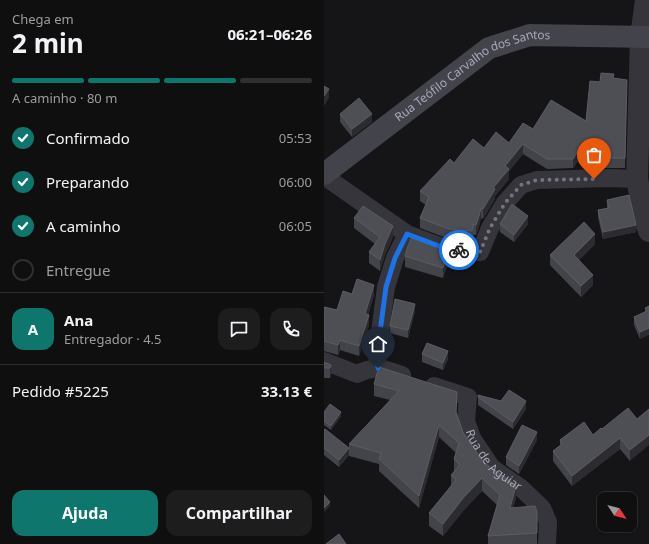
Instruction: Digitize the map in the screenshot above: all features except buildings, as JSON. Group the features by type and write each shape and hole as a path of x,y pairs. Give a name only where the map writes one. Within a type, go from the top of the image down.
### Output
{"main road":[{"name":"Rua Teófilo Carvalho dos Santos","path":"324,175 489,48 530,35 645,37"}],"street":[{"path":"646,0 637,179 649,231"},
{"path":"324,175 407,234 447,249 480,252 490,228 505,203 521,185 537,180 608,178 637,179"},
{"path":"324,361 357,374 367,369 378,368 377,355 386,287 395,258 407,234"},
{"name":"Rua de Aguiar","path":"378,368 468,397 466,421 472,438 492,468 521,488 542,508 548,522 547,544"}],"way so far":[{"path":"459,250 480,252 490,228 505,203 521,185 537,180 594,179"}],"route":[{"path":"378,368 377,355 386,287 395,258 407,234 447,249 459,250"}]}
